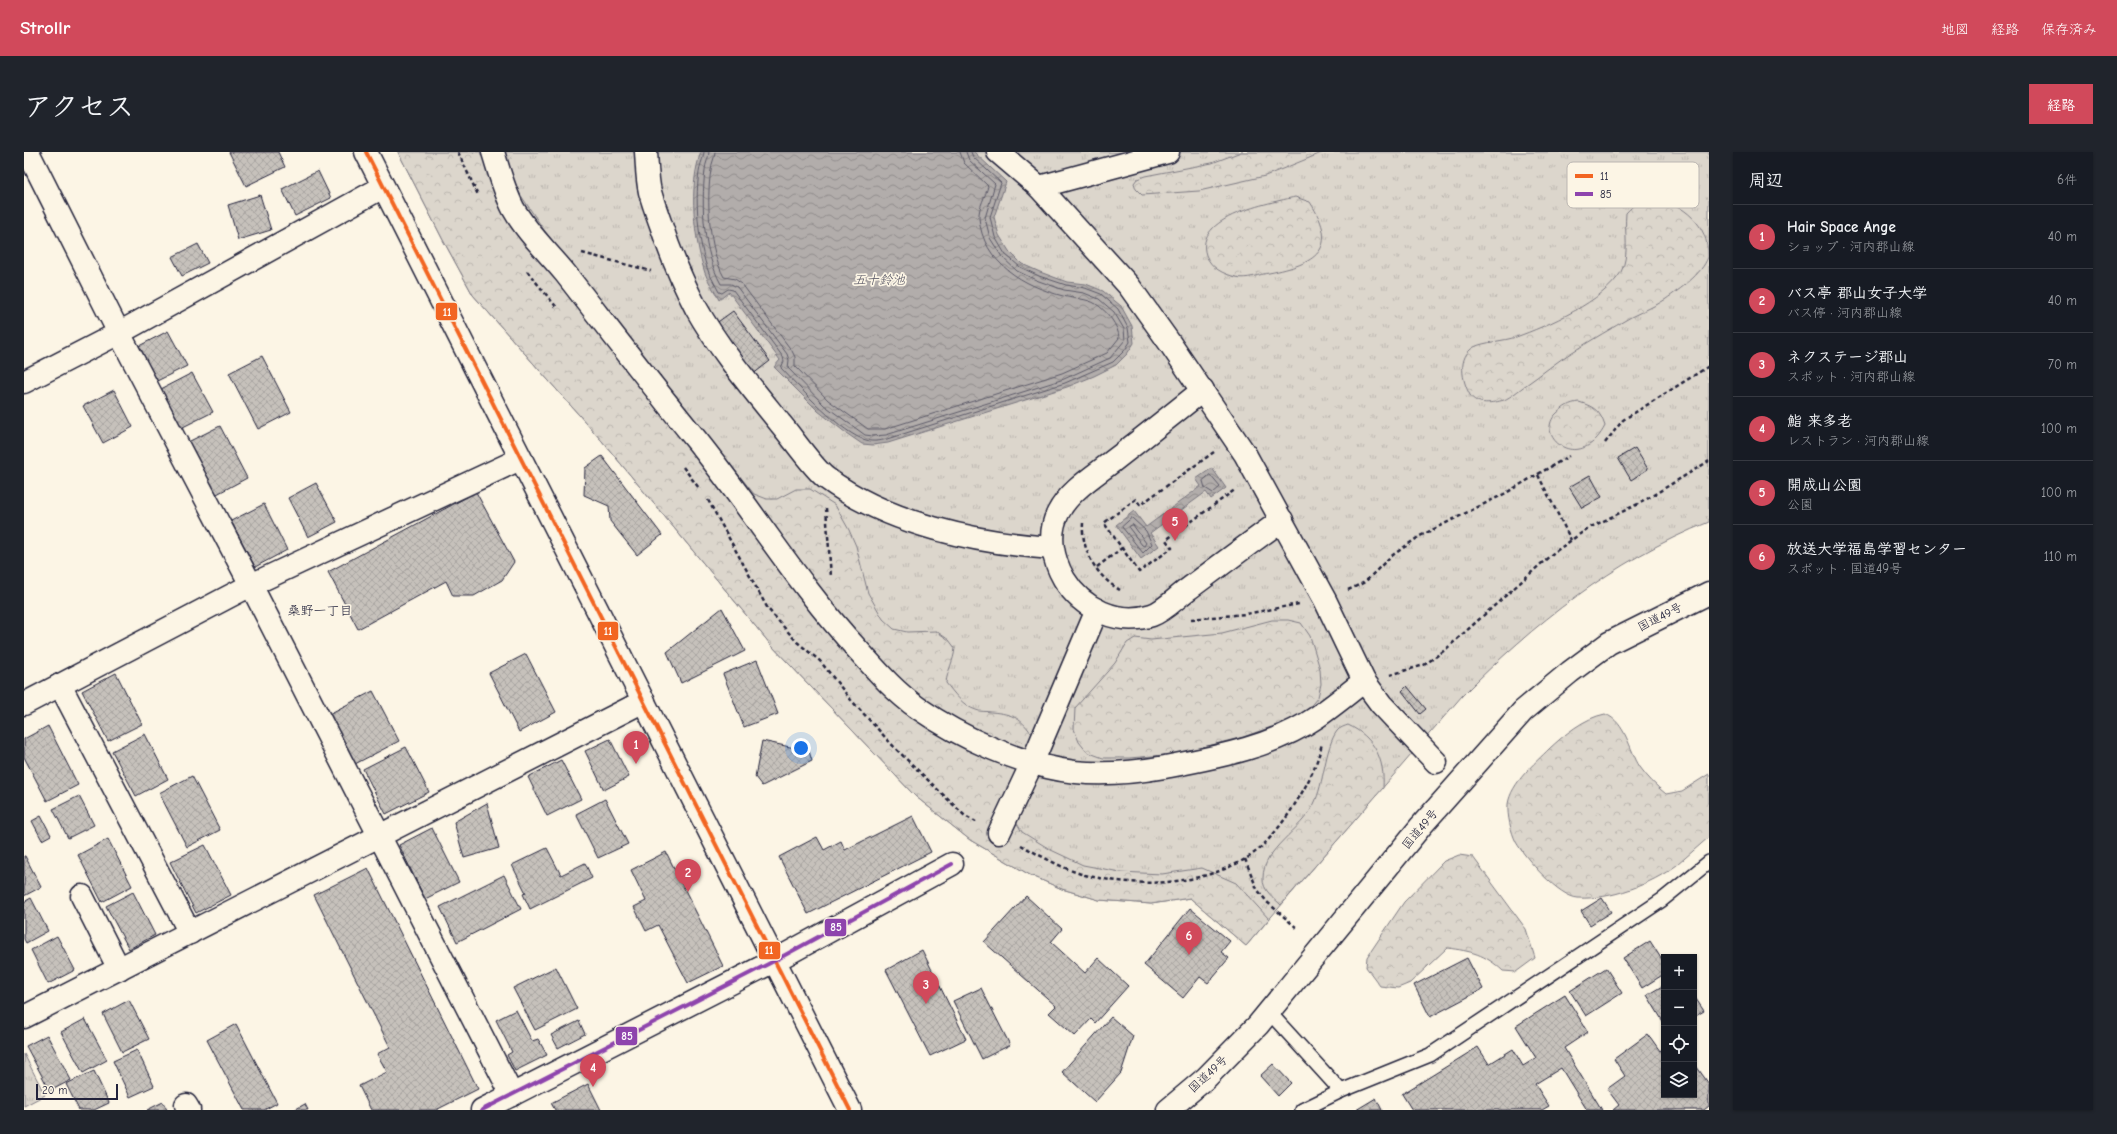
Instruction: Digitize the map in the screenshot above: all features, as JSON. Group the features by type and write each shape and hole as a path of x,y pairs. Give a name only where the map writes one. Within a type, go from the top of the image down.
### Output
{"main road":[{"path":"28,152 118,333 251,585 378,837 512,1095"},
{"path":"366,152 850,1110"},
{"path":"493,152 506,192 515,212 641,373 735,489 832,622 870,663 915,706 952,730 1020,760 1054,770 1088,774 1117,774 1167,766 1240,751 1285,734 1323,712 1364,681"},
{"path":"646,152 650,192 671,256 696,308 724,350 825,478 867,502 897,516 916,522 986,540 1052,548"},
{"path":"998,152 1039,187 1128,286 1203,390 1256,474 1282,520 1325,600 1364,681 1382,704 1436,762"},
{"path":"1039,187 1168,152"},
{"path":"24,382 118,333 383,187"},
{"path":"1203,390 1087,482 1062,505 1057,514 1053,530 1052,548 1056,563 1064,580 1076,596 1097,610 1118,618 1153,615 1282,520"},
{"path":"24,704 251,585 520,459"},
{"name":"国道49号","path":"1168,1110 1206,1078 1269,1012 1421,826 1523,711 1570,672 1609,644 1709,593"},
{"path":"999,833 1032,763 1097,610"},
{"path":"60,685 190,933"},
{"path":"24,1017 644,701"},
{"path":"482,1110 774,961 952,864"},
{"path":"82,896 119,969"}],"lane":[{"path":"1302,1110 1342,1091 1430,1055 1662,900 1709,862"},
{"path":"1269,1012 1342,1091"}],"path":[{"path":"458,152 481,200"},
{"path":"548,253 569,250 683,279"},
{"path":"526,270 559,310"},
{"path":"1605,443 1623,420 1709,366"},
{"path":"1233,437 1140,505 1136,499 1104,523 1139,572 1172,548 1166,540 1256,474"},
{"path":"1153,615 1189,619 1246,614 1325,600 1366,582 1390,556 1420,536 1538,475 1569,456"},
{"path":"1364,681 1394,675 1424,665 1468,630 1552,554 1571,540 1587,529 1642,502 1709,461"},
{"path":"680,464 712,505 768,609 797,642 820,661 856,705 934,788 965,816 1042,856 1083,874 1115,881 1184,881 1220,871 1245,859 1282,826 1309,783 1322,745 1325,723 1323,712"},
{"path":"1538,475 1571,540"},
{"path":"825,478 831,579"},
{"path":"1083,519 1082,533 1086,554 1109,584 1123,591"},
{"path":"1097,568 1122,548"},
{"path":"1245,859 1257,890 1267,902 1298,929"}],"green space":[{"path":"398,152 1709,152 1709,522 1674,537 1640,555 1576,596 1546,619 1489,669 1462,696 1246,946 1190,898 1151,904 1099,900 1062,889 1030,875 970,840 915,796 771,645 602,441 473,295"},
{"path":"398,152 501,152 520,194 544,230 754,494 767,499 777,499 796,489 810,489 835,505 856,546 868,593 883,619 894,629 907,632 936,631 949,640 955,648 946,683 956,695 971,708 978,711 1006,714 1016,718 1025,725 1034,737 1015,820 1022,832 1051,850 1083,865 1120,872 1162,874 1202,868 1236,883 1269,919 1246,946 1190,898 1151,904 1099,900 1062,889 1030,875 970,840 915,796 771,645 602,441 473,295"},
{"path":"1241,152 1324,152 1265,176 1199,191 1142,195 1136,189 1134,183 1137,179 1145,176 1212,163"},
{"path":"1295,197 1310,202 1319,218 1323,232 1323,243 1318,252 1310,259 1299,265 1244,278 1227,274 1218,270 1211,264 1206,255 1205,242 1211,230 1222,221 1252,208"},
{"path":"1631,208 1680,208 1684,211 1699,225 1704,234 1708,257 1701,269 1684,286 1666,299 1595,338 1556,363 1507,399 1486,403 1477,401 1473,398 1467,389 1463,376 1463,363 1469,351 1478,345 1516,337 1558,319 1574,311 1602,293 1613,283 1624,265 1626,251 1626,213"},
{"path":"1579,402 1596,410 1605,426 1595,440 1583,448 1572,449 1562,446 1555,440 1550,432 1551,422 1557,413 1564,407 1572,403"},
{"path":"1272,620 1288,620 1301,623 1310,636 1320,669 1321,684 1318,697 1308,709 1291,720 1243,737 1176,754 1129,758 1103,758 1087,752 1079,742 1074,729 1075,708 1115,663 1127,643 1135,638 1151,640 1222,633"},
{"path":"1605,714 1618,723 1640,767 1666,794 1682,791 1709,774 1709,837 1677,865 1667,872 1643,884 1604,896 1578,898 1570,896 1552,884 1543,876 1520,849 1511,828 1508,804 1510,796 1524,774 1549,749 1582,723"},
{"path":"1348,725 1365,736 1376,750 1380,758 1382,768 1383,788 1281,905 1264,886 1263,878 1265,867 1269,858 1276,849 1301,823 1314,804 1333,738 1338,730"},
{"path":"1459,855 1473,857 1526,929 1535,958 1516,972 1503,971 1484,957 1477,954 1447,948 1410,983 1398,988 1380,986 1366,967 1367,957 1404,902 1444,861"},
{"path":"24,1054 45,1095 24,1106"}],"water":[{"name":"五十鈴池","path":"701,152 974,152 1006,182 994,217 999,235 1009,251 1022,264 1040,272 1067,282 1086,284 1103,291 1121,306 1132,326 1134,343 1127,354 1116,365 1067,387 888,443 873,445 862,444 818,411 774,367 780,360 729,292 719,300 705,273 695,229 695,180"},
{"path":"1212,468 1226,488 1211,499 1206,492 1150,533 1159,546 1141,559 1116,525 1134,511 1146,527 1201,486 1196,479"}],"building":[{"path":"229,152 278,152 285,167 246,186"},
{"path":"318,171 331,198 295,216 282,189"},
{"path":"260,195 271,230 238,240 228,205"},
{"path":"198,244 208,263 182,276 172,257"},
{"path":"733,311 770,361 752,375 715,324"},
{"path":"168,331 187,366 157,381 139,346"},
{"path":"262,356 291,412 258,429 229,373"},
{"path":"192,373 213,412 181,428 161,389"},
{"path":"114,390 133,427 103,443 83,406"},
{"path":"220,426 247,478 215,495 188,442"},
{"path":"1635,448 1648,469 1631,480 1618,458"},
{"path":"602,456 662,535 637,555 610,521 609,506 584,495 585,468"},
{"path":"1590,475 1602,497 1582,508 1569,487"},
{"path":"316,483 337,522 308,537 288,498"},
{"path":"476,492 514,562 502,580 474,596 453,596 446,581 358,629 328,572"},
{"path":"264,504 287,550 255,567 231,521"},
{"path":"722,608 745,651 681,683 667,652"},
{"path":"526,654 556,712 519,732 489,673"},
{"path":"757,660 778,714 744,727 723,674"},
{"path":"116,673 142,724 108,741 82,691"},
{"path":"1407,686 1426,709 1420,714 1402,691"},
{"path":"373,691 399,741 355,764 329,714"},
{"path":"48,726 78,785 47,801 24,757 24,739"},
{"path":"145,734 168,779 136,796 112,751"},
{"path":"610,739 629,777 604,790 585,751"},
{"path":"762,741 809,751 812,761 762,786 755,777"},
{"path":"406,747 429,792 386,814 363,769"},
{"path":"561,760 581,799 547,816 528,777"},
{"path":"192,776 220,830 187,847 159,793"},
{"path":"79,796 94,825 68,838 53,809"},
{"path":"605,799 628,844 598,858 576,814"},
{"path":"487,803 499,848 464,858 454,822"},
{"path":"41,816 51,835 42,840 32,821"},
{"path":"913,816 931,852 808,914 779,857 817,837 824,850 841,841 845,850"},
{"path":"432,828 459,882 425,899 399,845"},
{"path":"108,839 132,886 102,902 78,855"},
{"path":"205,845 231,895 196,913 170,862"},
{"path":"547,848 561,875 585,863 592,878 530,909 523,894 526,893 512,865"},
{"path":"666,852 723,966 688,983 658,925 646,931 634,907 646,901 631,870"},
{"path":"24,856 41,887 24,896"},
{"path":"368,868 478,1089 436,1110 371,1110 359,1086 387,1072 377,1054 390,1047 314,895"},
{"path":"504,875 521,909 457,942 440,907"},
{"path":"133,892 155,935 129,949 106,906"},
{"path":"1026,896 1062,929 1051,942 1085,973 1098,958 1128,986 1095,1023 1091,1019 1075,1036 1049,1013 1056,1006 984,942"},
{"path":"31,898 48,931 26,943 24,939 24,902"},
{"path":"1602,898 1611,912 1590,925 1581,911"},
{"path":"1190,908 1230,941 1221,952 1229,958 1208,983 1200,977 1183,998 1144,965"},
{"path":"57,936 75,970 48,984 31,950"},
{"path":"1650,941 1661,958 1661,976 1642,988 1623,958"},
{"path":"922,950 966,1039 930,1056 886,970"},
{"path":"1467,958 1483,989 1430,1017 1414,985"},
{"path":"556,967 577,1009 535,1030 513,988"},
{"path":"1606,968 1622,993 1586,1016 1570,991"},
{"path":"1661,987 1661,1018 1647,995"},
{"path":"981,988 1010,1045 982,1059 953,1001"},
{"path":"1565,995 1588,1032 1564,1048 1602,1110 1587,1110 1561,1068 1535,1084 1549,1106 1542,1110 1412,1110 1402,1094 1478,1047 1489,1064 1513,1049 1523,1066 1536,1058 1516,1026"},
{"path":"129,1000 149,1039 122,1052 103,1014"},
{"path":"1697,1000 1704,1011 1697,1015"},
{"path":"516,1010 532,1041 538,1039 547,1055 515,1071 507,1055 512,1052 496,1020"},
{"path":"1111,1017 1133,1036 1121,1073 1095,1102 1062,1072"},
{"path":"85,1019 107,1060 83,1073 61,1032"},
{"path":"579,1021 585,1034 558,1048 551,1035"},
{"path":"236,1024 277,1103 264,1110 244,1110 207,1040"},
{"path":"1648,1034 1660,1051 1661,1050 1661,1098 1697,1098 1697,1067 1709,1084 1709,1106 1704,1110 1613,1110 1619,1105 1607,1089 1625,1076 1614,1059"},
{"path":"47,1035 71,1080 50,1091 26,1046"},
{"path":"137,1050 154,1086 130,1097 113,1061"},
{"path":"1273,1064 1291,1083 1278,1096 1260,1076"},
{"path":"94,1071 109,1103 94,1110 79,1110 66,1084"},
{"path":"588,1084 601,1110 555,1110 551,1103"},
{"path":"1376,1098 1382,1110 1356,1110"},
{"path":"163,1102 167,1110 147,1110"},
{"path":"305,1104 308,1110 294,1110"}],"transit line":[{"name":"11","path":"366,152 850,1110"},
{"name":"85","path":"482,1110 774,961 952,864"}],"place":[{"name":"開成山公園","path":"1175,541"},
{"name":"Hair Space Ange","path":"636,764"},
{"name":"バス亭 郡山女子大学","path":"688,892"},
{"name":"放送大学福島学習センター","path":"1189,955"},
{"name":"ネクステージ郡山","path":"926,1004"},
{"name":"鮨 来多老","path":"593,1087"}],"district":[{"name":"桑野一丁目","path":"320,610"}]}
